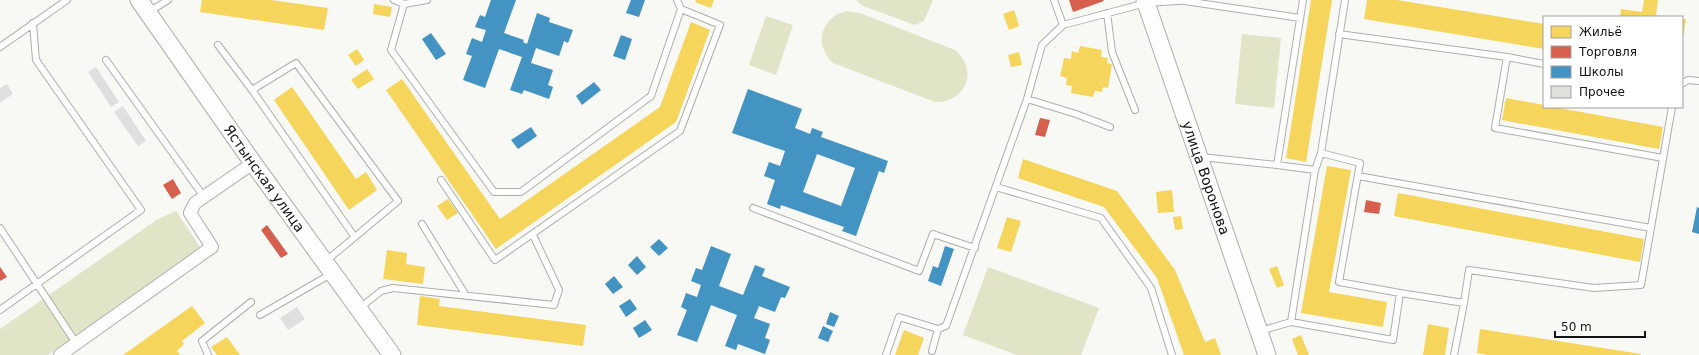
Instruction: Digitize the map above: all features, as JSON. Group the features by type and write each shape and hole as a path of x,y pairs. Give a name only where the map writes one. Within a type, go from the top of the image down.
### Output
{"main road":[{"name":"улица Воронова","path":"1146,2 1267,355"},
{"name":"Ястынская улица","path":"143,7 253,163 392,355"}],"street":[{"path":"60,355 212,247 190,213 195,203 253,163"}],"lane":[{"path":"0,47 67,0"},
{"path":"143,7 168,0"},
{"path":"394,0 404,4 427,0"},
{"path":"404,4 391,50 494,192 521,192 651,96 681,9 678,0"},
{"path":"1054,0 1063,25"},
{"path":"886,355 899,317 938,329 946,326 1027,99 1042,45 1063,25 1146,2 1178,0 1300,18"},
{"path":"1277,165 1303,0"},
{"path":"1291,322 1315,170 1321,152 1345,0"},
{"path":"442,180 495,260 533,235 680,131 720,25 681,9"},
{"path":"1107,13 1112,52 1135,110"},
{"path":"0,310 141,210 36,60 33,23"},
{"path":"1339,34 1507,57 1543,64"},
{"path":"218,46 252,90 354,236"},
{"path":"1507,57 1496,128 1663,158"},
{"path":"106,60 204,197"},
{"path":"252,90 296,63 398,201 354,236 329,268 260,315"},
{"path":"1683,83 1688,80 1699,81"},
{"path":"1027,99 1076,114 1110,128"},
{"path":"1454,355 1469,270 1594,288 1641,286 1672,108"},
{"path":"1321,152 1360,163 1339,282 1464,303"},
{"path":"1200,156 1315,170"},
{"path":"1358,176 1651,228"},
{"path":"996,187 1101,218 1150,288 1172,355"},
{"path":"753,208 920,271 933,234 975,248"},
{"path":"422,224 465,294"},
{"path":"0,228 76,343"},
{"path":"359,309 382,291 393,288 465,294 554,305 559,290 533,235"},
{"path":"1258,332 1291,322 1393,340 1400,293"},
{"path":"208,355 202,341 251,302"},
{"path":"932,351 938,329"}],"green space":[{"path":"856,0 933,0 924,21 915,25 863,6"},
{"path":"846,11 860,13 955,50 962,58 966,67 966,84 955,97 946,101 935,102 833,63 823,48 823,33 825,26 830,20"},
{"path":"766,16 793,25 776,75 749,65"},
{"path":"1242,34 1281,38 1274,108 1235,104"},
{"path":"176,211 200,247 48,355 0,355 0,329 158,219"},
{"path":"988,267 1099,308 1081,355 1017,355 963,335"}],"building: Жильё":[{"path":"202,0 271,0 328,8 324,30 200,12"},
{"path":"696,0 714,0 711,8 695,2"},
{"path":"1311,0 1332,0 1306,162 1286,158"},
{"path":"1367,0 1397,0 1543,24 1543,49 1364,19"},
{"path":"1644,0 1658,0 1656,15 1660,16 1620,16 1621,9 1642,12"},
{"path":"374,4 392,7 390,17 373,14"},
{"path":"1014,10 1019,26 1009,30 1003,14"},
{"path":"1683,19 1686,19 1683,38"},
{"path":"691,22 710,30 676,122 496,249 386,90 402,79 500,219 660,107"},
{"path":"1080,46 1102,50 1101,57 1108,58 1107,63 1112,64 1108,88 1103,87 1102,92 1095,91 1093,97 1071,93 1072,86 1066,85 1067,78 1060,76 1064,58 1071,59 1072,51 1078,53"},
{"path":"357,49 364,60 356,66 348,55"},
{"path":"1019,52 1022,65 1011,67 1008,55"},
{"path":"367,69 374,79 358,89 351,80"},
{"path":"292,87 356,179 366,172 377,190 349,210 274,100"},
{"path":"1506,98 1543,105 1543,108 1559,108 1663,127 1659,149 1502,120"},
{"path":"1023,159 1117,191 1175,270 1205,342 1215,338 1221,355 1184,355 1157,278 1104,207 1018,178"},
{"path":"1327,166 1351,170 1329,292 1387,302 1383,327 1301,313"},
{"path":"1172,190 1174,212 1158,213 1156,192"},
{"path":"1398,193 1644,239 1640,262 1394,216"},
{"path":"448,199 458,213 447,220 437,206"},
{"path":"1181,216 1183,229 1175,230 1173,217"},
{"path":"1007,217 1021,221 1011,252 997,248"},
{"path":"387,250 407,253 406,264 425,267 423,284 383,279"},
{"path":"1277,266 1284,285 1277,288 1269,269"},
{"path":"420,296 440,299 439,306 586,325 583,346 417,325"},
{"path":"192,306 205,323 182,341 184,344 177,351 180,355 123,355"},
{"path":"1428,324 1449,328 1445,355 1423,355"},
{"path":"1480,329 1641,355 1488,355 1477,353"},
{"path":"904,330 924,338 918,355 895,355"},
{"path":"1301,335 1309,355 1298,355 1292,339"},
{"path":"227,337 240,355 217,355 211,347"}],"building: Торговля":[{"path":"1069,0 1103,0 1104,1 1073,12"},
{"path":"1040,118 1050,120 1045,137 1035,135"},
{"path":"173,179 181,193 172,199 163,185"},
{"path":"1366,200 1381,203 1379,214 1364,212"},
{"path":"267,225 288,254 281,258 261,230"},
{"path":"0,267 7,277 0,281"}],"building: Школы":[{"path":"491,0 516,0 504,33 524,40 523,42 527,44 537,13 550,18 549,22 573,30 568,43 564,41 559,56 536,48 531,63 553,70 548,85 553,87 549,99 524,90 522,94 510,90 522,57 499,49 485,88 463,80 472,56 466,54 472,38 482,42 486,30 475,27 480,15 485,17"},
{"path":"631,0 645,0 639,17 626,13"},
{"path":"431,33 446,54 436,60 422,39"},
{"path":"621,35 632,39 625,60 613,56"},
{"path":"594,82 601,90 582,105 576,96"},
{"path":"748,89 802,109 795,128 810,134 812,128 823,132 821,137 888,161 884,173 879,171 856,236 842,231 844,227 781,205 780,209 767,204 775,180 764,176 769,162 780,166 785,151 732,133","holes":["817,154 855,168 841,206 803,192"]},
{"path":"531,127 537,136 518,149 511,140"},
{"path":"1697,207 1699,208 1699,234 1692,232"},
{"path":"659,239 668,248 659,256 650,247"},
{"path":"711,246 731,254 719,286 743,295 755,265 765,269 762,276 790,287 785,298 781,297 775,312 759,306 754,318 770,324 765,338 770,340 765,354 738,344 736,350 725,346 737,315 711,305 697,342 677,335 687,310 681,307 686,293 697,297 701,285 691,281 696,268 702,270"},
{"path":"945,246 954,249 941,286 928,281 933,266 938,268"},
{"path":"637,256 646,267 637,275 628,265"},
{"path":"614,276 623,287 613,294 605,284"},
{"path":"630,299 637,309 626,317 619,306"},
{"path":"830,312 839,316 834,327 826,324"},
{"path":"645,320 652,330 639,338 633,328"},
{"path":"823,326 833,331 828,342 818,338"}],"building: Прочее":[{"path":"96,67 119,102 111,107 88,72"},
{"path":"7,84 13,94 0,103 0,88"},
{"path":"123,106 146,141 138,146 114,112"},
{"path":"297,307 305,319 288,330 280,318"}]}
